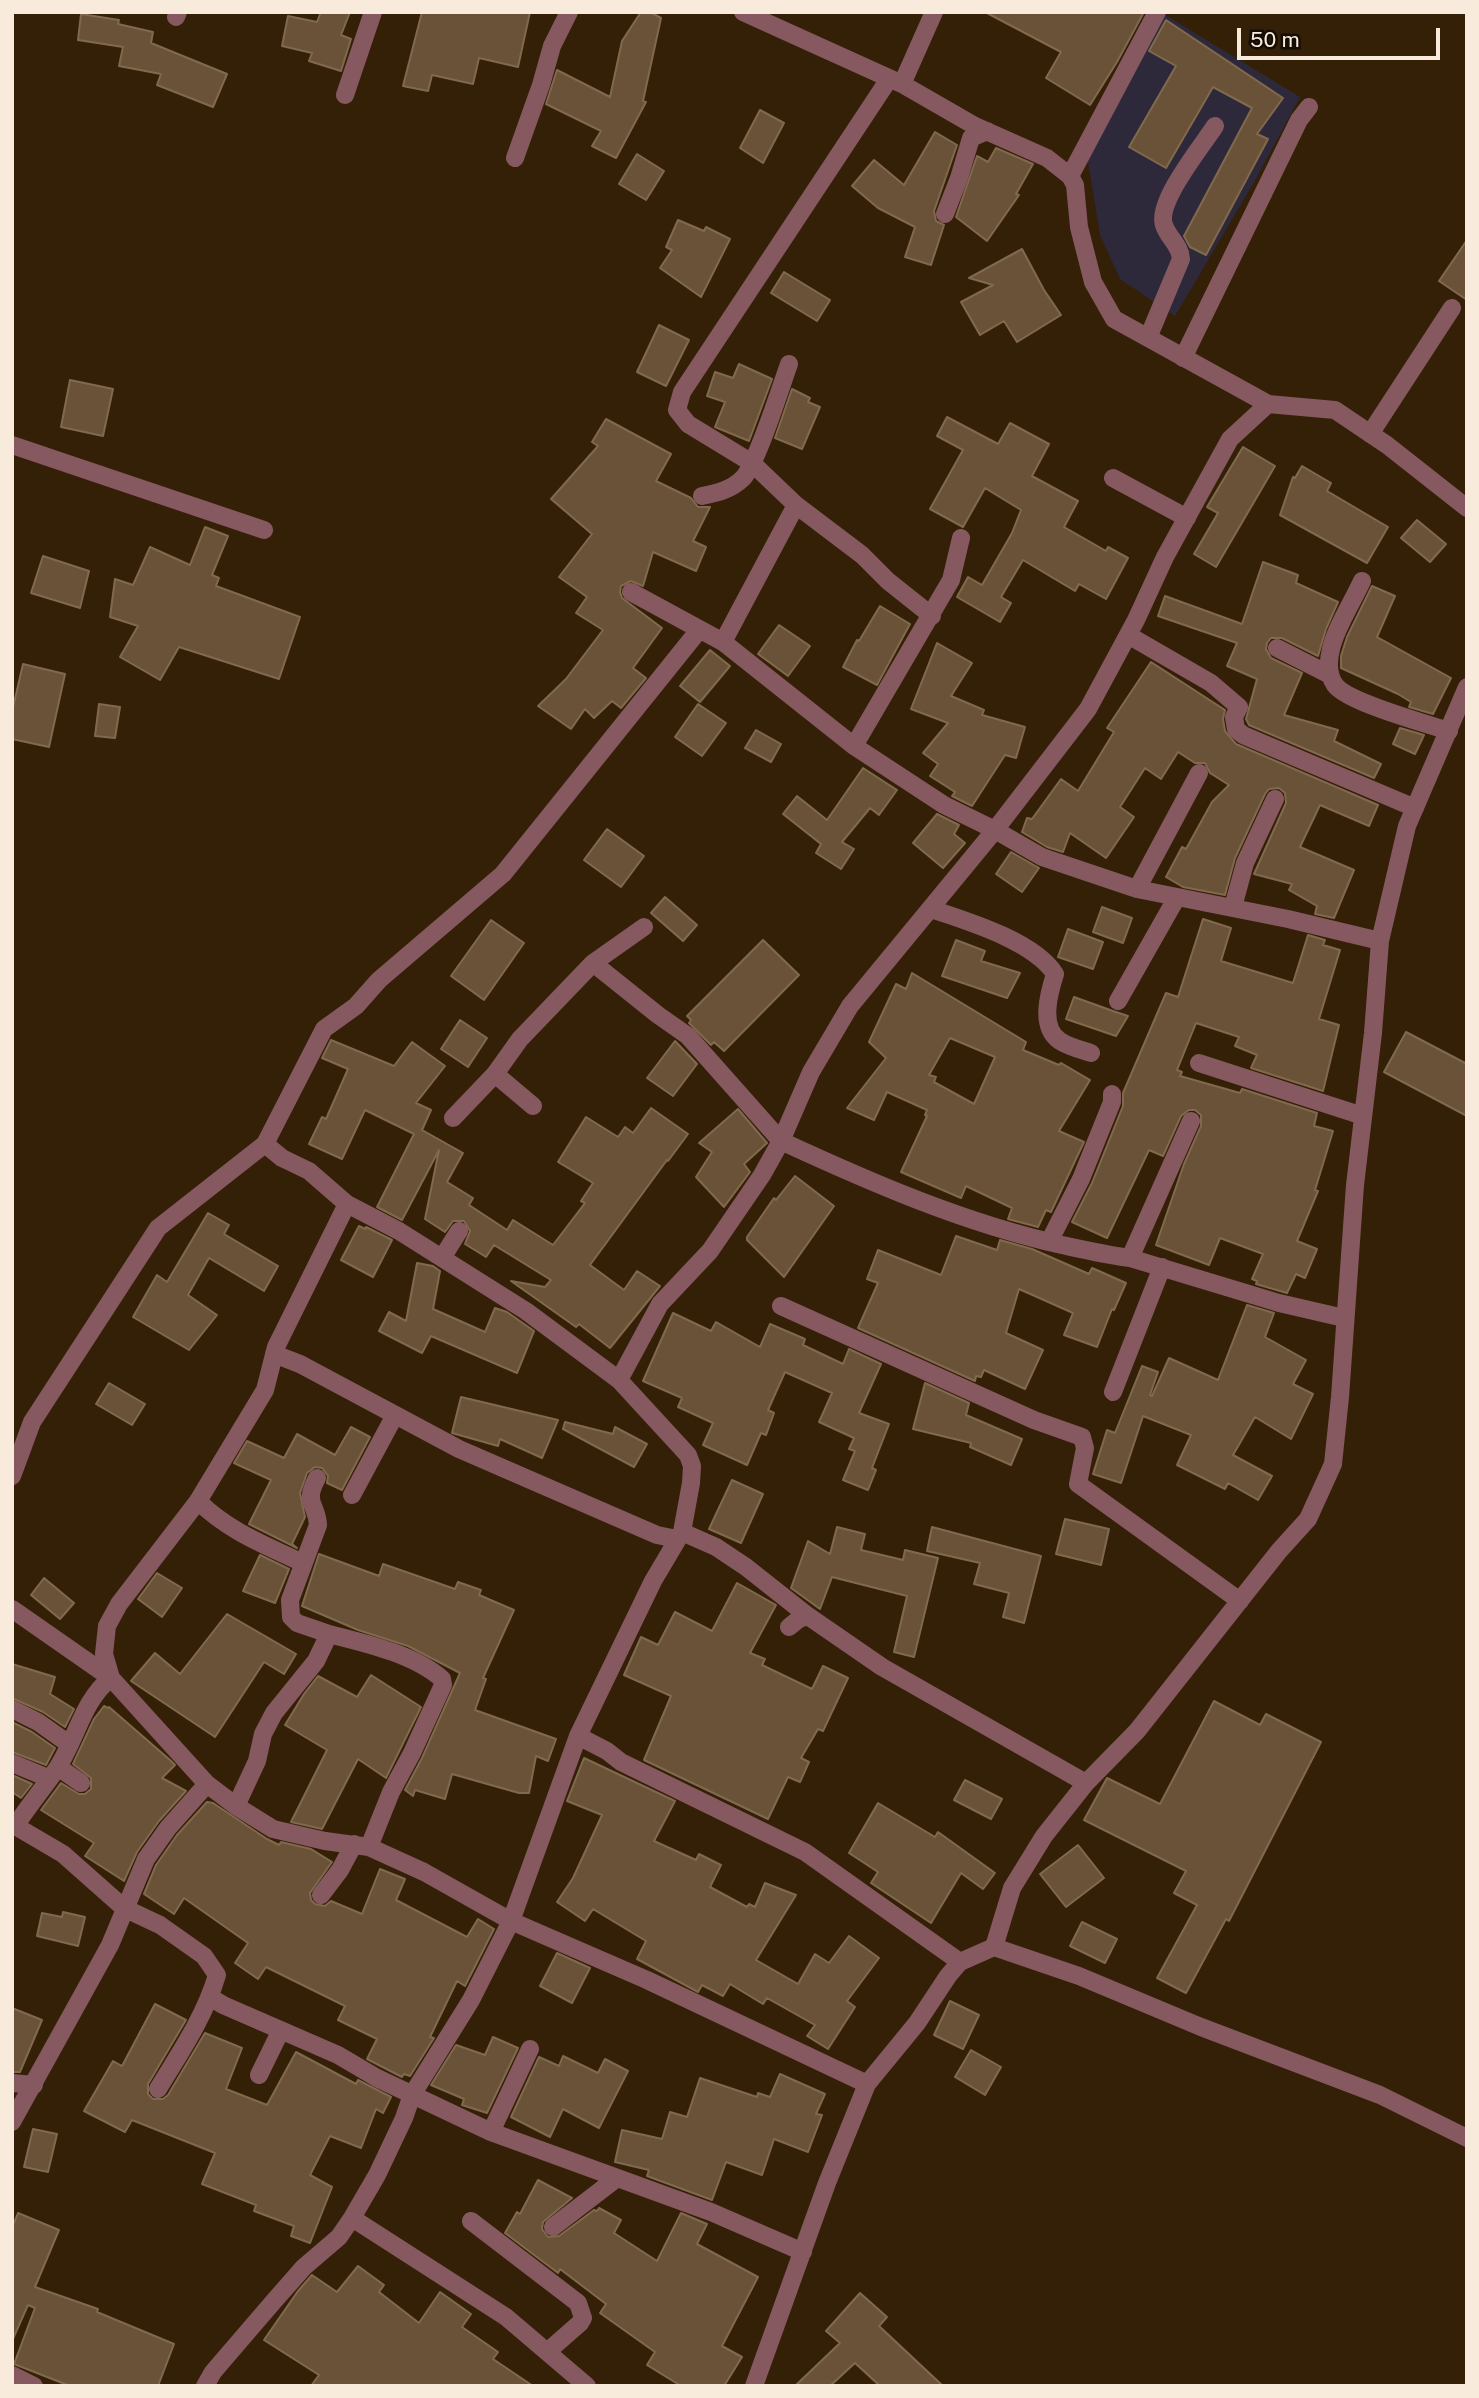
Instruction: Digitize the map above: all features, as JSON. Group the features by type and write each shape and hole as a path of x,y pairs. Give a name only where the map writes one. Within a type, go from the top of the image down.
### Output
{"street":[{"path":"345,95 373,12"},
{"path":"515,158 552,46 569,12"},
{"path":"743,12 896,81 987,131 1047,158 1070,176 1075,186 1080,227 1093,282 1114,319 1268,404 1335,410 1467,508"},
{"path":"932,616 888,581 862,555 796,505 752,463 688,425 677,410 682,392 896,81 934,12"},
{"path":"1070,176 1157,12"},
{"path":"1183,358 1299,120 1309,107"},
{"path":"1148,338 1181,258 1180,250 1164,226 1163,215 1167,200 1215,126"},
{"path":"945,215 971,138 987,131"},
{"path":"1370,434 1452,308"},
{"path":"702,496 724,491 743,479 752,463 789,364"},
{"path":"619,1380 660,1304 710,1251 762,1175 781,1141 811,1072 850,1006 995,830 1088,709 1230,439 1268,404"},
{"path":"12,445 264,530"},
{"path":"1113,478 1187,518"},
{"path":"723,642 796,505"},
{"path":"854,746 951,580 961,538"},
{"path":"1363,581 1331,646 1330,675 1336,686 1343,692 1449,731"},
{"path":"631,592 723,642 854,746 944,805 1042,857 1136,889 1233,907 1380,941"},
{"path":"12,1476 32,1422 158,1228 265,1144 324,1029 356,1006 379,980 503,874 699,630"},
{"path":"1128,635 1211,684 1239,707 1234,717 1236,730 1243,735 1415,808"},
{"path":"1278,648 1330,675"},
{"path":"994,1947 1012,1888 1044,1836 1086,1783 1137,1731 1308,1518 1333,1464 1354,1185 1380,941 1407,826 1467,687"},
{"path":"1136,889 1199,773"},
{"path":"1233,907 1245,863 1275,799"},
{"path":"1118,1001 1177,897"},
{"path":"931,909 985,927 1040,956 1055,974 1047,1009 1055,1035 1060,1041 1091,1053"},
{"path":"453,1118 495,1074 520,1039 593,963 644,928"},
{"path":"593,963 657,1015 688,1036 781,1141 900,1194 960,1216 1030,1238 1130,1258 1279,1303 1344,1318"},
{"path":"1199,1063 1363,1116"},
{"path":"495,1074 533,1106"},
{"path":"1049,1242 1081,1179 1112,1102 1112,1094"},
{"path":"1130,1258 1191,1121"},
{"path":"205,2386 304,2267 339,2237 377,2175 404,2119 412,2095 471,2000 511,1922 578,1736 653,1581 680,1536 692,1466 688,1455 619,1380 526,1311 399,1231 348,1204 309,1171 282,1158 265,1144"},
{"path":"111,1678 104,1654 107,1626 119,1604 198,1502 265,1391 274,1354 348,1204"},
{"path":"442,1258 458,1231"},
{"path":"1113,1392 1162,1267"},
{"path":"781,1306 1034,1420 1082,1437 1085,1448 1078,1484 1240,1601"},
{"path":"274,1354 300,1364 485,1461 657,1535 680,1536 716,1547 882,1667 1086,1783"},
{"path":"352,1495 396,1415"},
{"path":"317,1478 310,1491 317,1525 290,1600 291,1618 297,1623 367,1643 422,1665 442,1679 443,1685 412,1754 362,1846 321,1895"},
{"path":"198,1502 215,1518 234,1530 303,1563"},
{"path":"12,1609 111,1678 207,1784 272,1829 362,1846 424,1872 511,1922 659,1985 867,2084"},
{"path":"789,1627 808,1616"},
{"path":"236,1806 248,1785 268,1724 316,1661 329,1634"},
{"path":"111,1678 99,1688 90,1701 53,1772 14,1824 63,1854 124,1908 160,1925 204,1956 217,1975 210,1997 191,2035 158,2089"},
{"path":"12,1709 38,1722 69,1744"},
{"path":"578,1736 607,1751 621,1762 805,1852 960,1962"},
{"path":"12,1763 53,1772 81,1783"},
{"path":"12,2122 110,1944 146,1859 168,1828 207,1784"},
{"path":"754,2386 867,2084 917,2023 960,1962 994,1947 1079,1976 1201,2027 1380,2095 1467,2138"},
{"path":"210,1997 223,2006 338,2055 377,2078 491,2132 711,2211 803,2252"},
{"path":"258,2075 281,2030"},
{"path":"491,2132 530,2049"},
{"path":"12,2083 34,2085"},
{"path":"553,2227 617,2178"},
{"path":"352,2218 506,2317 587,2386"},
{"path":"471,2221 578,2303 583,2318 580,2323 547,2352"},
{"path":"12,2375 34,2386"}],"shaded area":[{"path":"1164,14 1300,97 1253,184 1175,316 1120,279 1100,235 1088,161 1095,131"}],"building":[{"path":"321,12 350,12 341,35 351,39 341,71 309,61 312,53 282,46 288,16 317,22"},
{"path":"422,12 530,12 518,67 479,58 473,84 432,75 428,91 403,86"},
{"path":"641,12 650,12 661,18 643,101 646,102 616,158 592,146 601,131 546,104 557,70 610,97 622,41"},
{"path":"985,12 1144,12 1090,105 1046,78 1061,52"},
{"path":"81,14 119,20 118,24 153,32 151,43 227,74 213,107 157,85 161,74 119,66 123,47 78,40"},
{"path":"1166,20 1283,98 1257,134 1268,139 1206,255 1190,247 1184,236 1252,108 1213,87 1166,168 1129,147 1176,66 1149,51"},
{"path":"760,110 784,123 763,163 740,148"},
{"path":"935,132 957,145 934,211 936,221 944,225 931,265 905,257 915,227 878,208 852,186 874,160 904,185"},
{"path":"996,148 1033,164 1016,194 1019,195 987,241 956,217 977,156 988,162"},
{"path":"637,154 664,171 646,200 619,184"},
{"path":"678,220 704,231 706,227 730,239 701,297 660,268 672,250 666,247"},
{"path":"1467,240 1467,300 1439,281"},
{"path":"1022,249 1061,315 1017,342 1004,321 980,335 961,302 993,285 969,278"},
{"path":"784,272 830,300 817,321 771,293"},
{"path":"659,325 689,340 666,386 637,372"},
{"path":"739,364 772,379 749,441 715,427 725,402 707,396 715,372 733,378"},
{"path":"70,380 113,389 103,436 61,427"},
{"path":"792,389 810,398 808,402 820,407 802,449 775,438"},
{"path":"947,417 998,444 1010,423 1049,444 1032,476 1078,501 1064,527 1106,551 1108,547 1128,558 1106,599 1079,584 1075,591 1023,560 1001,597 1011,603 1000,622 957,597 968,577 982,585 1012,533 1021,510 985,488 963,527 930,509 963,450 937,436"},
{"path":"606,419 671,454 656,481 691,498 698,507 710,507 693,541 706,547 696,571 653,552 643,586 631,581 621,586 622,598 662,628 633,668 646,678 621,708 612,701 594,718 585,709 571,729 538,706 566,679 603,630 576,613 587,597 559,577 592,534 551,499 598,446 592,442"},
{"path":"1243,447 1275,466 1216,567 1194,554 1218,513 1207,507"},
{"path":"1302,466 1331,483 1327,491 1388,527 1367,563 1280,515 1293,477 1295,478"},
{"path":"1417,520 1446,544 1430,562 1401,538"},
{"path":"205,527 228,536 212,575 219,578 216,586 300,617 279,679 179,647 160,680 120,657 138,626 110,617 115,579 133,585 150,547 190,565"},
{"path":"43,556 89,571 80,608 31,593"},
{"path":"1263,562 1298,575 1296,583 1338,602 1318,656 1282,638 1271,638 1267,643 1266,649 1271,658 1302,673 1284,715 1338,730 1334,741 1381,764 1374,778 1249,725 1246,719 1257,679 1227,666 1237,643 1158,616 1165,596 1242,624"},
{"path":"1372,586 1395,596 1377,637 1451,678 1433,714 1409,707 1411,702 1398,694 1341,668 1341,656 1347,637"},
{"path":"880,606 910,624 877,685 843,667"},
{"path":"779,625 810,646 788,676 758,654"},
{"path":"937,643 972,663 951,696 984,710 982,715 1025,727 1016,758 1005,755 972,806 952,796 955,792 930,776 938,764 923,753 948,723 911,709"},
{"path":"710,650 730,666 700,702 680,686"},
{"path":"1151,662 1225,710 1225,731 1236,744 1378,805 1369,826 1320,805 1300,847 1354,870 1334,918 1315,914 1317,906 1289,890 1292,884 1254,874 1286,803 1285,793 1279,788 1269,789 1265,794 1235,858 1225,895 1183,887 1166,877 1182,847 1186,849 1212,802 1229,785 1210,773 1205,763 1195,763 1178,752 1161,779 1145,768 1120,807 1134,817 1106,858 1070,833 1063,852 1047,847 1022,832 1027,818 1032,819 1061,779 1078,791 1114,732 1107,728"},
{"path":"23,664 65,674 49,747 12,739 12,712"},
{"path":"99,704 120,707 115,738 95,736"},
{"path":"698,704 726,723 702,756 675,737"},
{"path":"1400,728 1424,735 1415,754 1393,744"},
{"path":"756,730 781,744 771,762 745,748"},
{"path":"863,768 897,790 879,815 870,808 842,842 854,849 841,869 816,853 821,844 783,814 797,796 827,820"},
{"path":"937,814 959,825 954,834 965,843 943,868 913,843"},
{"path":"607,829 644,856 621,887 584,860"},
{"path":"1011,852 1039,868 1022,892 996,874"},
{"path":"665,897 697,925 683,941 651,913"},
{"path":"1102,907 1132,918 1123,943 1093,932"},
{"path":"1203,919 1231,928 1221,961 1293,983 1308,935 1325,940 1323,945 1340,950 1319,1019 1339,1025 1323,1091 1251,1068 1257,1055 1235,1046 1239,1037 1196,1023 1177,1070 1182,1072 1180,1076 1240,1093 1242,1089 1317,1113 1314,1126 1333,1131 1315,1190 1318,1191 1297,1241 1317,1249 1305,1278 1296,1274 1287,1293 1256,1284 1257,1281 1252,1279 1263,1254 1220,1238 1209,1265 1156,1245 1184,1164 1201,1126 1201,1115 1195,1110 1189,1110 1181,1116 1163,1156 1149,1150 1107,1238 1072,1222 1092,1183 1123,1106 1123,1093 1166,993 1178,997"},
{"path":"491,920 524,943 484,1000 451,976"},
{"path":"1068,929 1103,942 1093,969 1058,957"},
{"path":"763,940 799,975 724,1051 714,1042 711,1045 689,1023 691,1020 687,1016"},
{"path":"956,940 985,951 981,961 1020,973 1007,998 942,976"},
{"path":"912,973 1026,1042 1023,1050 1059,1065 1061,1063 1090,1080 1059,1131 1084,1142 1051,1212 1046,1210 1038,1227 1008,1219 1012,1208 966,1186 961,1198 901,1172 927,1116 927,1110 887,1092 874,1120 847,1108 886,1058 869,1042 896,984 906,989","holes":["950,1038 995,1057 974,1104 934,1082 936,1077 929,1075"]},
{"path":"1074,997 1128,1016 1116,1036 1066,1019"},
{"path":"460,1020 487,1038 468,1067 441,1049"},
{"path":"1406,1032 1467,1064 1467,1116 1384,1072"},
{"path":"331,1040 394,1066 412,1042 445,1066 416,1103 431,1110 422,1130 463,1153 447,1182 473,1198 469,1205 507,1230 513,1220 553,1245 585,1203 581,1201 593,1183 558,1162 586,1117 618,1137 625,1127 633,1133 651,1108 688,1134 590,1265 624,1290 637,1271 660,1286 610,1348 579,1324 576,1327 511,1281 545,1287 551,1280 494,1245 486,1257 465,1244 470,1231 464,1221 453,1221 445,1232 425,1219 439,1150 402,1220 377,1207 414,1134 365,1110 342,1159 309,1144 322,1117 326,1119 348,1069 322,1058"},
{"path":"675,1041 697,1064 673,1096 647,1078"},
{"path":"738,1109 767,1143 744,1164 750,1172 724,1207 696,1177 712,1152 699,1143"},
{"path":"795,1176 834,1206 784,1277 747,1237 774,1198 776,1200"},
{"path":"208,1213 229,1225 224,1234 278,1266 264,1291 209,1258 188,1295 217,1315 189,1350 133,1317 157,1275 167,1282"},
{"path":"359,1226 392,1240 373,1277 341,1260"},
{"path":"956,1236 997,1250 1000,1240 1032,1249 1089,1274 1092,1268 1126,1283 1097,1347 1064,1335 1073,1313 1019,1289 1006,1333 1043,1350 1025,1389 984,1370 981,1377 976,1376 975,1381 858,1328 878,1283 867,1279 878,1250 941,1275"},
{"path":"417,1263 433,1266 440,1271 433,1309 485,1332 495,1308 507,1312 534,1331 517,1373 431,1336 422,1353 379,1331 389,1312 406,1321"},
{"path":"1247,1305 1274,1313 1265,1337 1306,1360 1293,1384 1313,1394 1291,1439 1255,1417 1233,1455 1272,1476 1258,1500 1228,1483 1225,1489 1177,1465 1191,1435 1143,1416 1121,1483 1093,1474 1107,1430 1115,1433 1142,1366 1158,1372 1150,1395 1152,1396 1169,1358 1218,1380"},
{"path":"673,1313 711,1331 716,1322 760,1347 770,1324 805,1339 803,1345 843,1364 849,1349 881,1364 859,1413 889,1424 872,1468 876,1470 868,1490 843,1480 855,1451 849,1449 854,1438 819,1422 832,1393 785,1372 768,1410 774,1413 766,1435 761,1433 747,1465 703,1445 713,1423 678,1407 682,1398 643,1381"},
{"path":"109,1383 145,1404 132,1425 96,1404"},
{"path":"925,1383 969,1403 966,1415 1022,1439 1011,1465 970,1447 971,1443 913,1429"},
{"path":"461,1397 558,1420 542,1458 500,1439 498,1446 452,1433"},
{"path":"565,1422 613,1434 615,1427 647,1444 634,1467 563,1429"},
{"path":"351,1427 370,1437 342,1490 327,1483 328,1476 322,1468 315,1467 307,1473 300,1493 305,1517 292,1544 297,1548 249,1524 271,1480 234,1463 247,1441 284,1458 297,1434 335,1455"},
{"path":"732,1480 763,1494 741,1543 709,1529"},
{"path":"1065,1519 1109,1529 1101,1565 1056,1554"},
{"path":"837,1527 865,1534 861,1550 903,1560 905,1550 938,1558 914,1657 894,1652 907,1596 832,1577 820,1609 791,1588 808,1541 830,1554"},
{"path":"932,1527 1041,1556 1024,1623 1003,1617 1009,1593 974,1584 980,1563 927,1551"},
{"path":"319,1554 379,1576 383,1564 455,1589 458,1582 481,1590 479,1595 514,1610 483,1678 486,1679 475,1710 556,1739 548,1761 536,1756 529,1793 519,1793 452,1774 445,1799 415,1790 413,1796 405,1790 460,1673 408,1646 358,1630 302,1606"},
{"path":"260,1555 289,1569 275,1603 243,1591"},
{"path":"157,1573 182,1588 162,1617 138,1599"},
{"path":"44,1578 74,1603 60,1619 31,1595"},
{"path":"737,1583 776,1605 750,1653 765,1659 762,1665 812,1689 823,1666 848,1678 823,1731 818,1729 801,1758 809,1762 800,1782 788,1777 768,1819 644,1760 671,1696 624,1675 641,1637 658,1645 675,1612 712,1631"},
{"path":"227,1614 296,1654 284,1674 264,1662 215,1737 131,1681 155,1653 180,1674"},
{"path":"12,1664 55,1677 50,1694 74,1709 65,1727 43,1712 12,1698"},
{"path":"371,1675 421,1707 386,1778 358,1759 322,1829 291,1822 327,1750 285,1725 318,1676 357,1697"},
{"path":"1214,1701 1260,1725 1266,1714 1321,1742 1229,1921 1226,1919 1186,1993 1157,1978 1197,1905 1174,1893 1186,1871 1084,1820 1107,1778 1160,1804"},
{"path":"104,1706 109,1707 175,1765 162,1778 186,1791 159,1821 137,1852 124,1881 85,1856 94,1843 41,1810 61,1783 79,1794 85,1794 91,1789 91,1778 73,1764 94,1719"},
{"path":"12,1722 55,1748 46,1765 12,1752"},
{"path":"584,1758 675,1801 654,1841 696,1860 699,1854 721,1865 710,1887 747,1907 749,1904 755,1907 765,1883 796,1895 756,1960 798,1984 815,1954 829,1963 849,1936 879,1958 847,2001 855,2007 828,2049 807,2036 815,2025 767,1998 763,2004 730,1984 723,1996 702,1985 698,1992 637,1959 646,1941 593,1909 585,1921 557,1902 573,1878 602,1815 567,1801"},
{"path":"12,1775 32,1784 21,1798 12,1792"},
{"path":"965,1780 1002,1799 991,1819 954,1800"},
{"path":"207,1802 213,1803 279,1845 281,1842 311,1849 332,1862 310,1893 315,1904 325,1906 331,1901 362,1914 380,1869 405,1879 396,1900 467,1937 478,1919 494,1929 465,1986 457,1981 430,2037 434,2038 410,2076 404,2074 402,2077 367,2059 377,2039 338,2020 345,2006 266,1967 258,1979 235,1963 248,1943 184,1898 174,1914 144,1894 156,1865 177,1835"},
{"path":"878,1803 935,1837 938,1832 995,1873 983,1889 961,1873 931,1923 871,1883 878,1872 849,1853"},
{"path":"1078,1845 1104,1878 1066,1907 1040,1874"},
{"path":"63,1912 85,1917 78,1946 37,1936 42,1913 62,1917"},
{"path":"1082,1922 1117,1939 1105,1963 1070,1946"},
{"path":"557,1953 590,1968 572,2003 540,1986"},
{"path":"950,2001 979,2015 963,2049 934,2035"},
{"path":"155,2004 186,2020 148,2084 148,2094 153,2099 163,2099 168,2095 205,2033 242,2048 226,2089 267,2105 296,2052 356,2084 358,2080 391,2097 383,2113 376,2109 361,2148 330,2136 310,2175 332,2187 310,2243 291,2236 294,2226 254,2211 256,2205 202,2184 215,2153 132,2120 125,2132 84,2111 113,2061 122,2066"},
{"path":"12,2008 42,2020 20,2072 12,2072"},
{"path":"493,2037 518,2048 487,2113 462,2105 464,2099 431,2085 456,2045 485,2055"},
{"path":"971,2050 1001,2067 985,2095 955,2077"},
{"path":"563,2056 598,2073 605,2059 628,2071 599,2128 563,2109 550,2137 511,2117 539,2057 559,2066"},
{"path":"780,2074 825,2094 816,2114 822,2115 808,2152 774,2139 762,2175 726,2162 712,2200 647,2176 649,2170 615,2162 622,2130 662,2139 670,2112 687,2117 700,2078 757,2097 758,2093 770,2097"},
{"path":"33,2129 57,2134 48,2172 24,2167"},
{"path":"538,2180 572,2198 543,2222 542,2229 548,2237 559,2236 599,2208 621,2220 614,2233 657,2261 681,2213 707,2224 697,2244 758,2277 722,2346 742,2357 724,2386 681,2386 647,2365 655,2352 600,2313 606,2304 560,2269 558,2273 505,2233 517,2212 520,2214"},
{"path":"18,2213 59,2230 35,2287 98,2309 97,2312 174,2344 158,2386 70,2386 14,2364 35,2308 28,2305 12,2341 12,2228"},
{"path":"358,2266 384,2285 379,2292 419,2323 440,2292 471,2314 462,2327 498,2352 493,2359 533,2386 311,2386 319,2375 264,2340 312,2275 337,2292"},
{"path":"860,2293 887,2317 879,2326 943,2386 880,2386 855,2363 830,2386 795,2386 840,2343 826,2331"}]}
